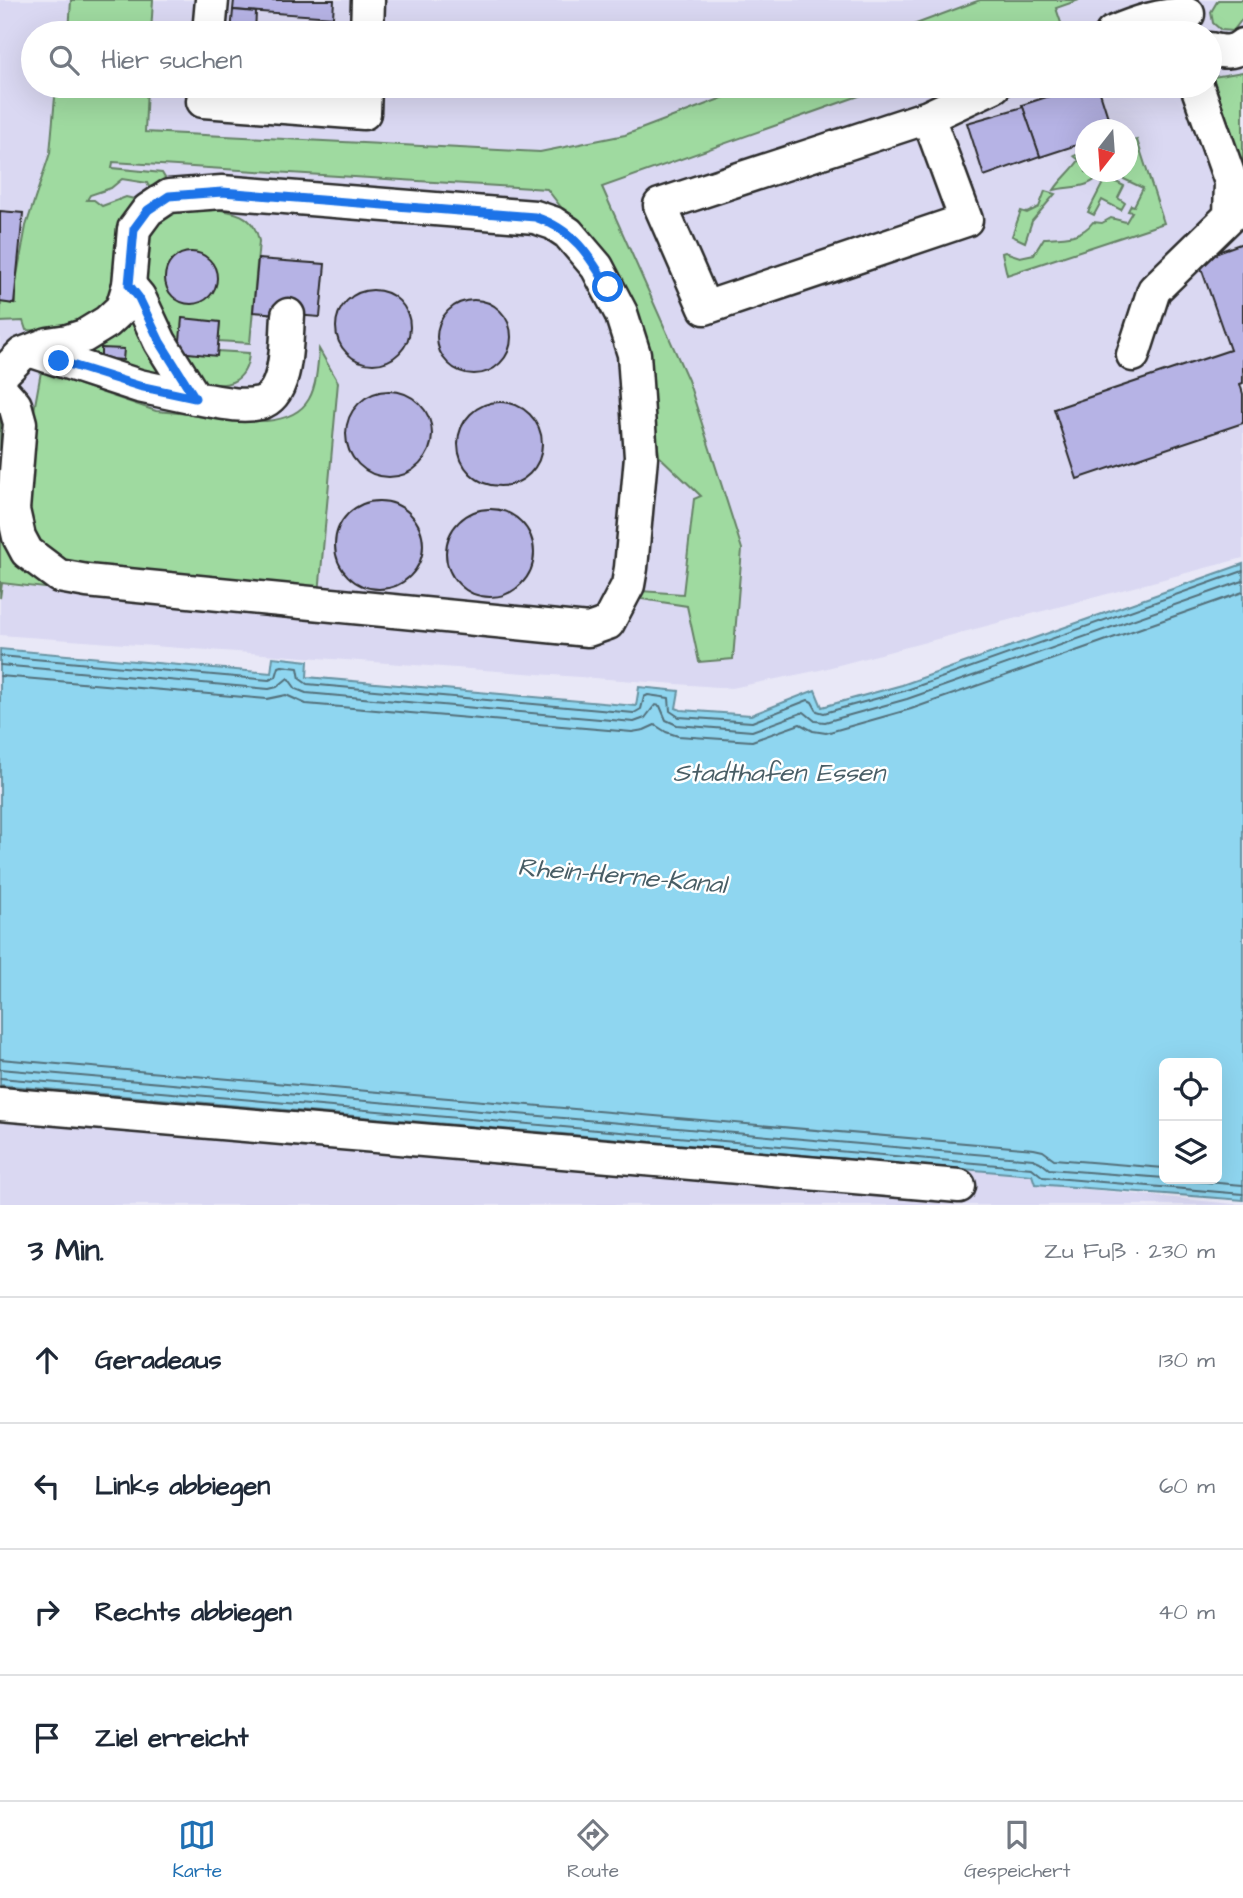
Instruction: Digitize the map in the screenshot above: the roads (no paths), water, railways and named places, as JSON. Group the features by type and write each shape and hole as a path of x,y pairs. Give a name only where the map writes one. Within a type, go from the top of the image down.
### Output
{"street":[{"path":"210,21 212,0"},
{"path":"367,21 368,0"},
{"path":"1142,21 1166,15 1192,16"},
{"path":"1222,52 1237,50 1243,44"},
{"path":"203,98 203,101 365,113 365,98"},
{"path":"928,117 965,220 705,308 660,205 928,117 969,98"},
{"path":"1133,355 1154,290 1230,216 1231,182 1201,98"},
{"path":"0,376 22,354 96,330 122,308 129,285 134,229 148,210 169,196 222,192 535,217 553,223 568,233 597,267 621,313 634,354 641,457 631,568 626,591 608,623 600,628 575,630 87,582 59,576 27,552 19,537 13,510 20,423 15,405 0,388"},
{"path":"129,285 195,398"},
{"path":"32,351 139,386 237,404 261,403 274,396 282,380 288,315"},
{"path":"0,1104 959,1186"}],"water":[{"path":"1243,564 1243,1200 1035,1184 1032,1175 0,1085 0,649 271,673 273,657 308,661 307,677 636,706 639,687 679,691 676,708 681,710 751,715 815,690 822,707 902,685"}],"water label":[{"name":"Stadthafen Essen","path":"779,772"},
{"name":"Rhein-Herne-Kanal","path":"622,875"}]}
